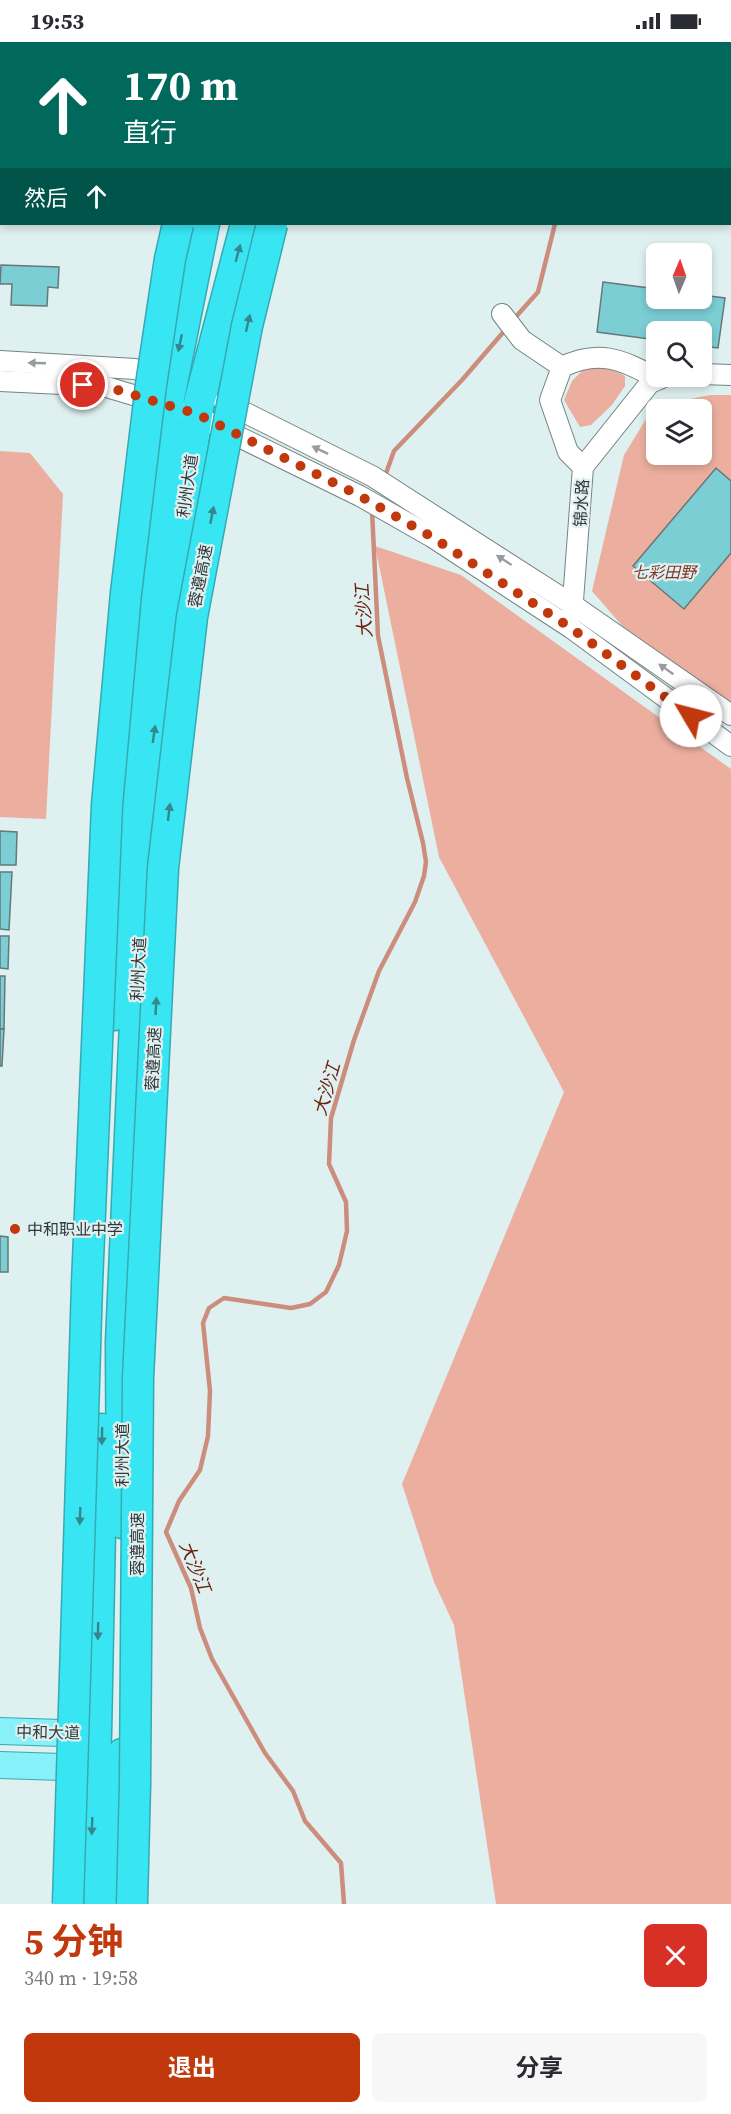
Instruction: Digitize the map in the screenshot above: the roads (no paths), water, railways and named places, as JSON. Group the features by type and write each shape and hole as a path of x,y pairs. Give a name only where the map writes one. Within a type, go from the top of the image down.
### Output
{"highway":[{"path":"68,1904 87,1284 107,805 126,593 142,454 170,259 178,225"},
{"name":"利州大道","path":"89,1904 96,1734 105,1281 122,832 128,737 170,393 204,225"},
{"name":"利州大道","path":"115,1904 124,1736 121,1342 134,1032 149,765 199,402 246,225"},
{"name":"蓉遵高速","path":"132,1904 136,1772 138,1378 163,868 192,616 247,326 272,225"}],"main road":[{"name":"中和大道","path":"0,1731 96,1734"},
{"name":"中和大道","path":"0,1765 94,1768"}],"street":[{"path":"502,314 522,340 562,367"},
{"path":"583,466 568,452 550,400 562,367 578,359 597,358 622,361 646,371"},
{"path":"0,361 135,369 170,393"},
{"path":"712,374 731,375"},
{"path":"0,381 104,386 170,393 199,402 372,476 573,605 731,715"},
{"name":"锦水路","path":"571,628 583,466 647,387"},
{"path":"199,402 432,537 571,628 731,746"}],"waterway":[{"name":"大沙江","path":"513,320 538,292 555,225"},
{"name":"大沙江","path":"385,476 394,451 462,380 506,329"},
{"name":"大沙江","path":"344,1904 341,1863 305,1821 293,1791 265,1753 212,1659 200,1628 191,1588 166,1532 179,1501 200,1470 208,1436 210,1391 203,1323 209,1308 224,1298 291,1308 310,1304 326,1292 339,1265 347,1231 346,1202 329,1164 331,1118 354,1040 379,971 415,902 424,876 426,862 423,843 407,778 378,636 372,510"}],"place":[{"name":"中和职业中学","path":"15,1229"}],"park label":[{"name":"七彩田野","path":"664,572"}]}
